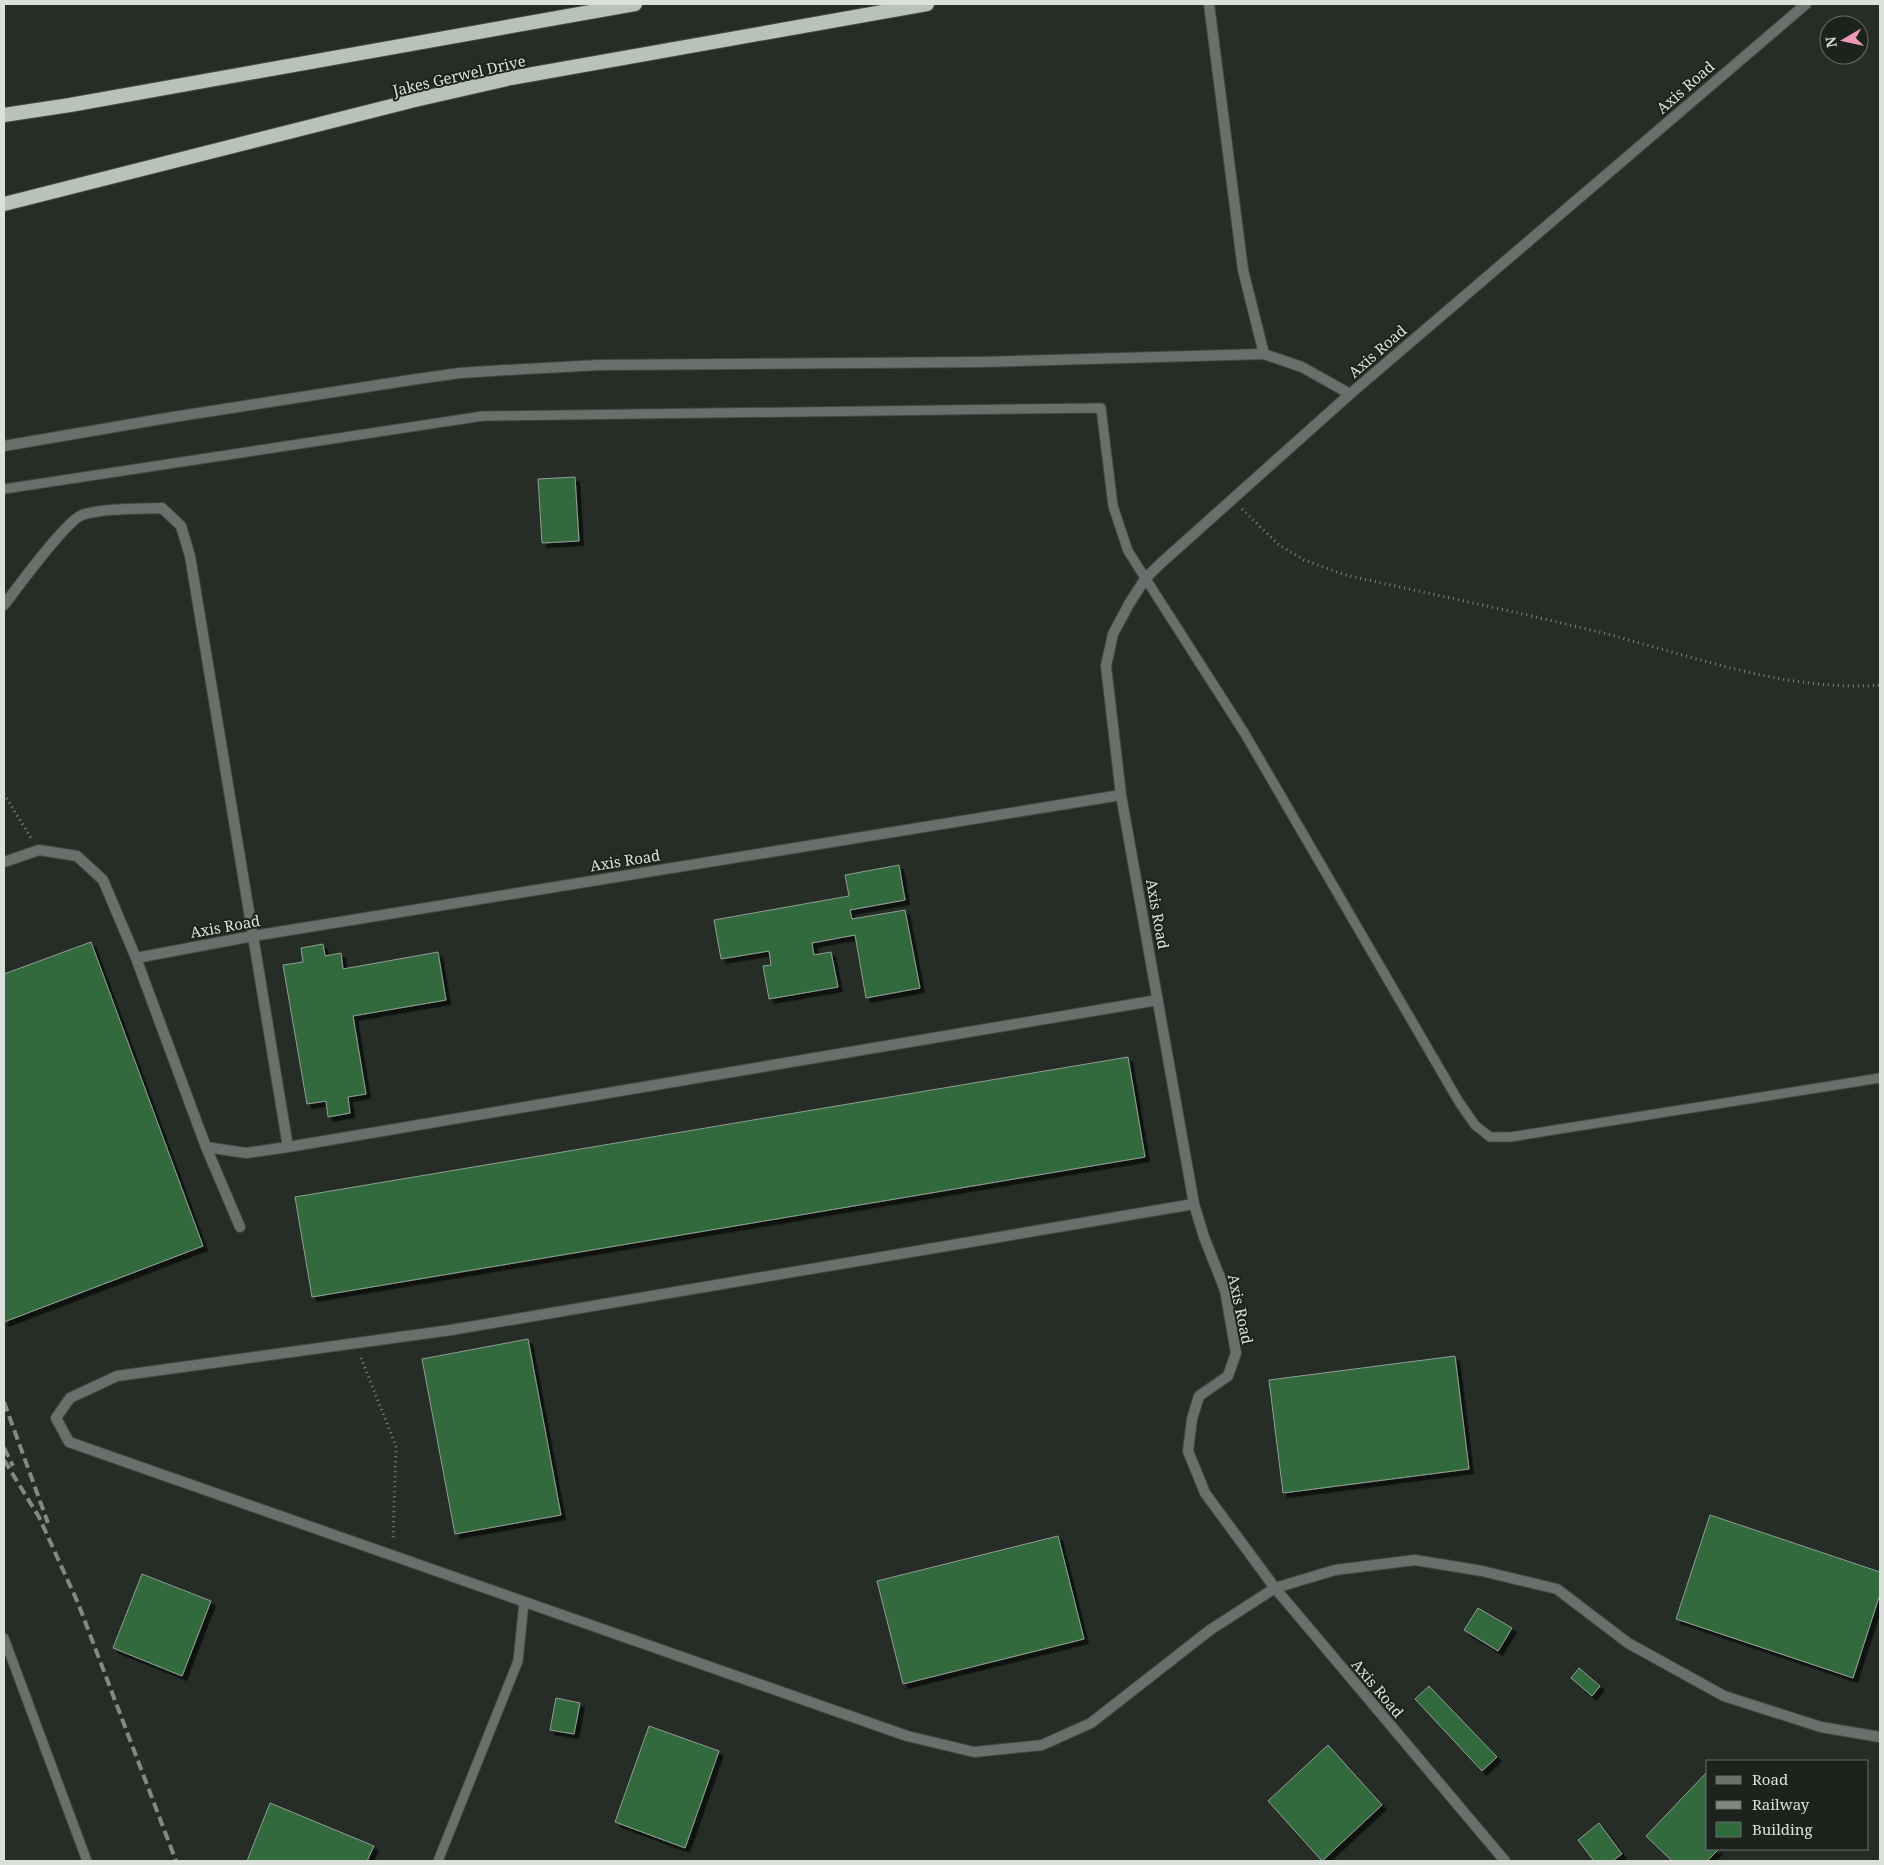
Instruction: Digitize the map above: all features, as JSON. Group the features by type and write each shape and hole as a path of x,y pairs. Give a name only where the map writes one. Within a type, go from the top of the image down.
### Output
{"highway":[{"path":"4,116 636,4"},
{"name":"Jakes Gerwel Drive","path":"4,204 415,100 511,78 927,4"}],"street":[{"path":"1209,4 1243,270 1264,354"},
{"name":"Axis Road","path":"1500,1860 1275,1588 1205,1493 1188,1451 1192,1419 1199,1396 1228,1376 1236,1353 1224,1290 1194,1204 1120,795 1106,666 1113,634 1145,579 1350,394 1806,4"},
{"path":"4,446 167,418 460,373 599,365 981,362 1264,354 1302,366 1350,394"},
{"path":"4,605 63,531 80,516 120,509 162,508 181,526 190,556 288,1147"},
{"name":"Axis Road","path":"136,958 253,936 1120,795"},
{"path":"4,862 39,850 77,856 103,880 136,958 206,1147 240,1227"},
{"path":"206,1147 246,1153 288,1147 1158,1000"},
{"path":"1194,1204 451,1330 117,1376 70,1398 56,1418 68,1442 907,1736 974,1752 1042,1745 1091,1723 1210,1630 1275,1588 1335,1570 1415,1560 1482,1571 1557,1589 1628,1643 1724,1696 1821,1727 1880,1737"}],"lane":[{"path":"4,489 483,416 1101,408 1113,506 1128,551 1245,734 1459,1102 1475,1125 1490,1137 1510,1137 1880,1078"},
{"path":"438,1861 518,1661 524,1602"},
{"path":"4,1638 87,1861"}],"path":[{"path":"1233,499 1279,545 1304,560 1345,576 1604,633 1687,656 1792,680 1853,687 1880,685"},
{"path":"4,794 39,850"},
{"path":"356,1343 396,1446 392,1555"}],"building":[{"path":"575,477 579,541 542,543 538,479"},
{"path":"899,865 905,900 850,910 852,919 905,910 920,988 866,998 855,935 812,943 814,955 831,952 838,987 769,999 763,966 771,965 769,951 721,959 714,920 849,896 845,875"},
{"path":"91,942 203,1246 4,1322 4,974"},
{"path":"323,944 325,956 341,953 343,969 438,952 446,1000 353,1016 366,1094 348,1097 350,1113 328,1117 326,1101 307,1104 283,965 303,962 301,948"},
{"path":"1128,1057 1145,1157 312,1297 295,1197"},
{"path":"528,1339 561,1515 455,1534 422,1359"},
{"path":"1455,1356 1469,1469 1283,1493 1269,1380"},
{"path":"1710,1515 1880,1572 1880,1594 1853,1678 1676,1619"},
{"path":"1058,1536 1084,1639 903,1684 877,1581"},
{"path":"142,1574 211,1601 182,1676 113,1648"},
{"path":"1478,1608 1512,1628 1498,1651 1464,1630"},
{"path":"1579,1668 1600,1686 1592,1696 1571,1678"},
{"path":"1429,1686 1497,1757 1482,1771 1415,1699"},
{"path":"556,1698 580,1703 574,1734 550,1730"},
{"path":"649,1726 719,1751 685,1848 615,1822"},
{"path":"1328,1745 1382,1805 1322,1861 1268,1801"},
{"path":"1706,1773 1706,1850 1718,1850 1707,1861 1672,1861 1646,1836"},
{"path":"270,1803 374,1846 367,1861 247,1861"},
{"path":"1599,1823 1622,1854 1612,1861 1594,1861 1578,1840"}],"railway":[{"path":"4,1402 48,1523"},
{"path":"4,1448 13,1466"},
{"path":"4,1460 39,1517 78,1603 176,1861"}]}
